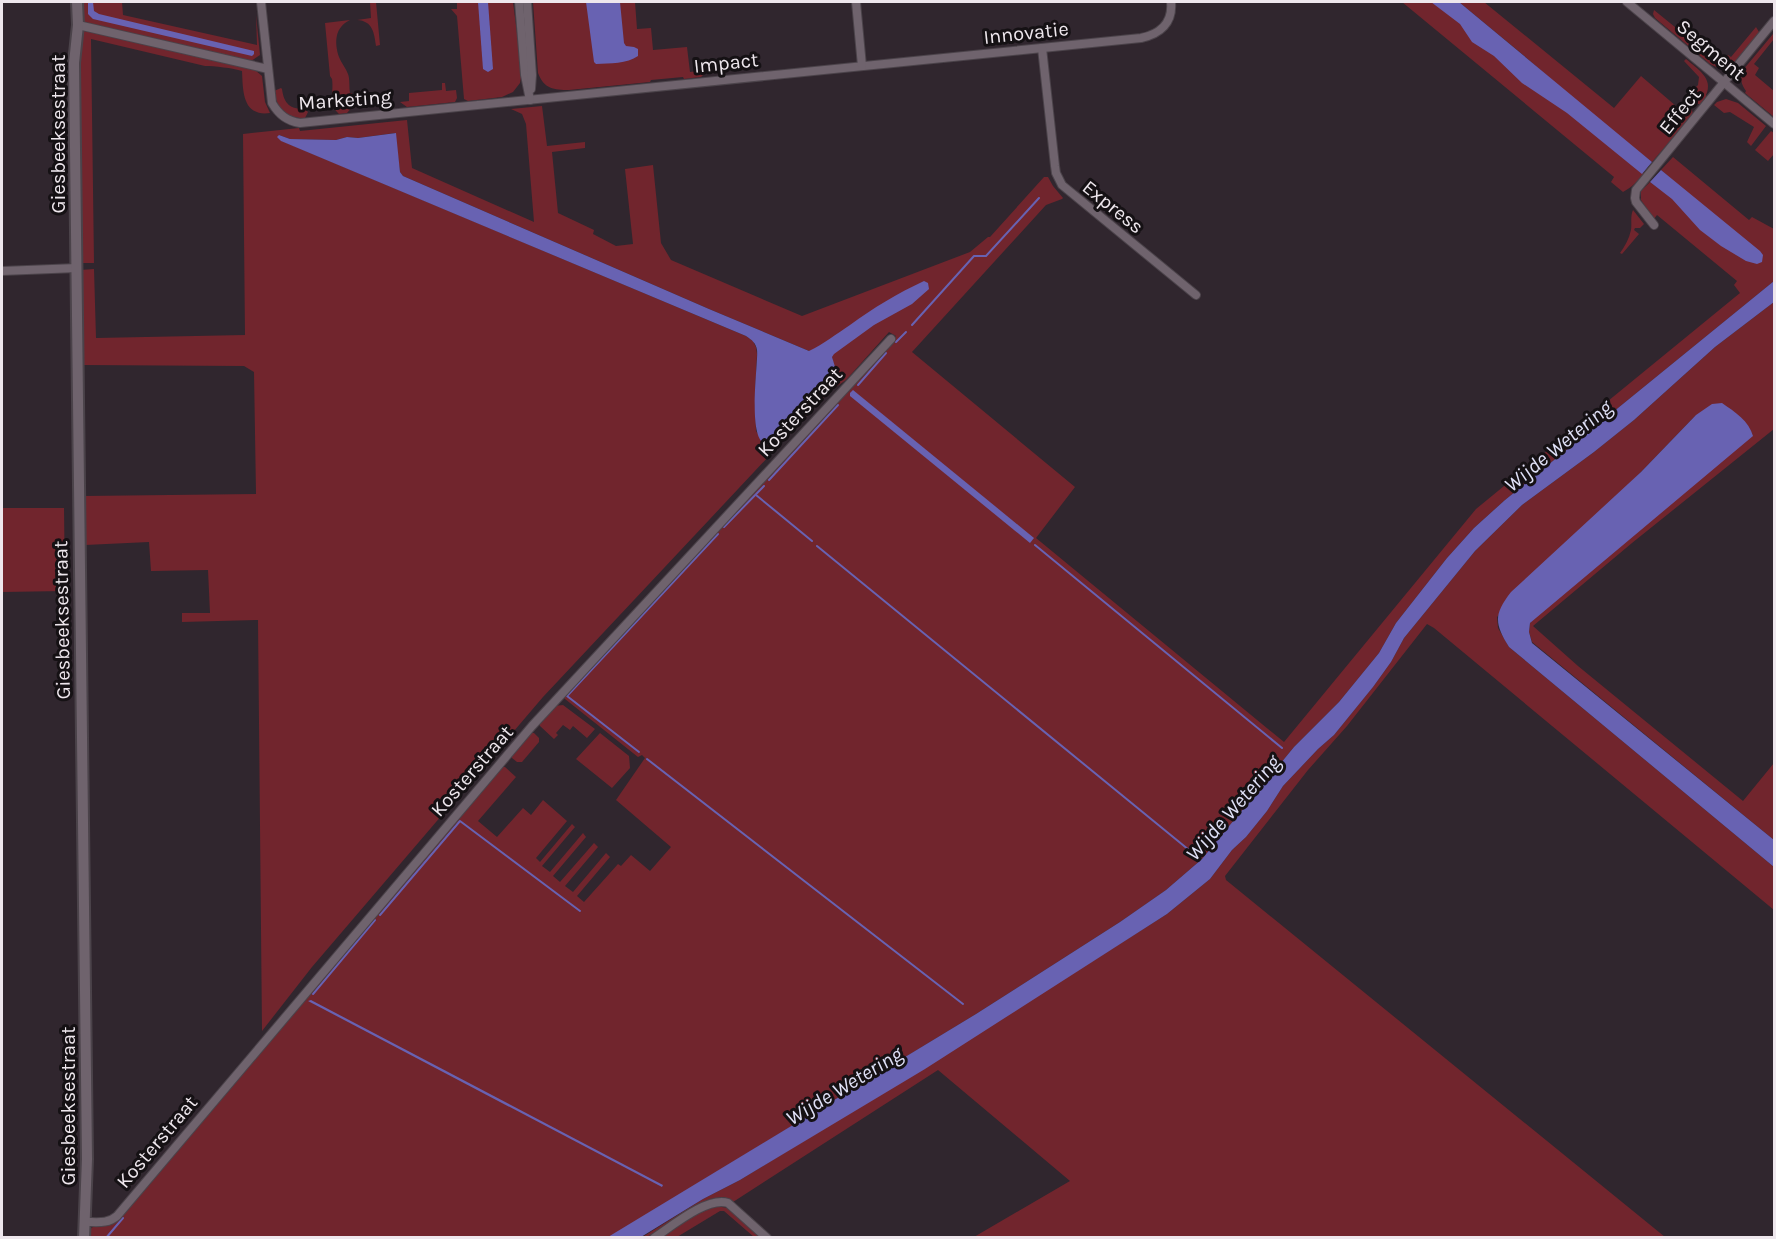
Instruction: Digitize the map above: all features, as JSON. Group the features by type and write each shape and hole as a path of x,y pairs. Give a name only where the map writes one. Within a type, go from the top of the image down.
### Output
{"street":[{"name":"Giesbeeksestraat","path":"77,2 78,25 74,63 87,1159 84,1238"},
{"name":"Marketing","path":"261,2 271,99 275,108 287,120 300,123 530,100"},
{"path":"519,2 525,75 530,100"},
{"path":"527,2 532,75 530,100"},
{"path":"856,2 862,66"},
{"name":"Innovatie","path":"862,66 1152,35 1161,30 1168,21 1172,9 1171,2"},
{"name":"Segment","path":"1627,2 1774,124"},
{"name":"Effect","path":"1654,225 1636,202 1635,193 1774,21"},
{"path":"78,25 268,69"},
{"name":"Express","path":"1042,48 1056,173 1062,185 1196,295"},
{"name":"Impact","path":"530,100 862,66"},
{"path":"2,271 76,268"},
{"name":"Kosterstraat","path":"86,1222 104,1222 117,1215 518,742 891,339"},
{"path":"654,1238 709,1204 723,1202 729,1203 767,1238"}],"shaded area":[{"path":"81,2 122,2 123,15 257,45 256,15 260,55 251,61 232,58 86,23 82,19"},
{"path":"88,2 93,2 94,11 99,14 254,51 254,54 252,56 93,19 88,14"},
{"path":"370,2 376,2 380,45 376,46 370,25 357,20 371,18"},
{"path":"457,2 513,2 522,72 520,83 513,92 502,97 468,101 464,99 457,16 451,9 457,9"},
{"path":"478,2 488,2 493,69 488,72 483,69"},
{"path":"533,2 635,2 637,29 651,28 653,50 687,47 690,72 706,70 706,72 701,77 684,79 683,77 651,80 650,82 569,90 550,88 538,73"},
{"path":"586,2 620,2 624,43 626,46 638,49 638,56 618,63 596,64 594,62"},
{"path":"1402,2 1436,2 1644,173 1623,192 1611,182 1614,177"},
{"path":"1431,2 1459,2 1652,162 1642,174 1567,113 1522,83 1494,56 1472,42 1460,24"},
{"path":"1459,2 1484,2 1614,108 1641,76 1683,112 1689,107 1693,114 1652,162 1597,119"},
{"path":"1654,10 1713,58 1718,54 1724,58 1728,55 1731,57 1756,27 1759,32 1731,65 1716,67 1655,18"},
{"path":"350,20 341,27 336,46 349,76 353,106 347,113 339,114 332,102 332,79 325,23"},
{"path":"86,30 255,70 262,76 265,102 270,113 254,111 249,106 244,94 242,71 205,66 91,39 94,263 80,263 78,67 82,32"},
{"path":"1773,34 1774,39 1754,64 1759,68 1755,75 1774,91 1774,117 1745,93 1741,79 1743,70"},
{"path":"1686,59 1703,74 1708,84 1707,97 1701,104 1692,99 1690,93 1698,85 1699,77 1684,61"},
{"path":"442,83 445,83 446,91 456,90 455,102 407,107 400,102 409,101 409,93 442,90"},
{"path":"281,88 289,105 308,112 305,118 288,115 280,108 274,91"},
{"path":"1726,99 1738,103 1766,126 1751,146 1747,142 1754,127 1730,112 1724,113 1714,105"},
{"path":"542,106 547,146 585,142 585,148 552,152 558,213 594,230 593,234 616,246 633,244 625,169 653,165 661,243 671,260 802,316 970,252 990,237 1044,177 1048,177 1063,198 1046,205 912,352 1075,487 1036,538 1284,742 1476,509 1740,293 1734,285 1737,281 1657,215 1654,219 1641,200 1641,191 1650,182 1678,202 1694,199 1661,170 1673,157 1749,220 1752,217 1774,229 1774,281 1505,500 1474,528 1447,558 1396,623 1379,653 1339,702 1294,747 1202,859 1166,890 976,1014 608,1238 88,1237 94,1226 112,1223 499,767 505,767 516,777 478,821 497,837 523,808 531,815 543,800 567,821 536,858 540,862 572,824 575,827 542,866 550,872 583,833 586,837 553,876 560,882 594,843 598,847 565,886 573,892 606,853 610,857 577,896 584,902 618,864 621,866 631,855 650,871 671,847 616,800 645,758 642,755 638,757 562,695 896,336 889,332 846,380 830,391 543,697 312,967 262,1031 258,620 182,622 182,613 210,613 208,570 151,571 149,542 85,545 84,496 256,494 254,372 244,366 82,365 80,270 94,269 96,338 245,335 243,134 299,128 300,131 407,120 412,168 534,222 526,124 522,114 511,109","holes":["395,133 400,172 403,176 709,309 809,351 831,354 836,372 776,442 771,445 765,444 756,431 756,347 753,341 746,336 282,141 279,135 290,139 336,140"]},
{"path":"1771,131 1774,133 1774,154 1768,161 1755,150"},
{"path":"396,133 400,172 403,176 809,351 877,307 924,281 928,283 929,289 912,304 874,325 834,354 832,357 836,374 833,383 784,436 767,445 760,439 756,427 757,350 756,345 746,336 281,141 277,137 279,135 290,139 336,140"},
{"path":"1661,170 1760,251 1763,255 1762,262 1757,264 1746,261 1700,230 1672,199 1650,182"},
{"path":"1633,210 1644,224 1640,228 1635,228 1634,230 1639,234 1622,254 1620,253 1631,230"},
{"path":"1774,281 1774,302 1715,347 1634,420 1522,505 1475,551 1404,638 1391,662 1373,687 1334,735 1283,786 1267,811 1210,879 1167,914 925,1069 740,1180 703,1199 641,1237 608,1237 976,1014 1166,890 1202,859 1294,747 1339,702 1379,653 1396,623 1447,558 1474,528 1505,500"},
{"path":"1774,302 1774,429 1533,626 1578,666 1743,801 1774,763 1774,840 1532,642 1529,632 1530,623 1696,415 1497,617 1498,628 1509,647 1774,867 1774,910 1427,624 1225,876 1226,880 1665,1237 974,1237 1070,1181 938,1070 733,1202 724,1197 710,1199 647,1237 641,1238 925,1067 1167,914 1210,879 1267,811 1283,786 1334,735 1373,687 1391,662 1404,638 1475,551 1522,505 1634,420 1715,347"},
{"path":"853,390 1034,538 1030,543 850,396"},
{"path":"1722,403 1745,421 1753,436 1530,623 1529,632 1532,643 1774,840 1774,867 1509,647 1498,619 1501,606 1511,592 1641,472 1696,415 1712,404"},
{"path":"2,508 64,508 65,591 2,592"},
{"path":"563,705 595,729 587,738 573,726 570,730 563,725 554,739 540,726 539,723 554,706"},
{"path":"530,733 534,733 539,738 539,742 522,762 517,762 512,758 512,754"},
{"path":"600,733 629,756 630,768 612,788 576,759"},
{"path":"311,1000 663,1185 662,1187 308,1001"},
{"path":"717,1206 727,1208 762,1237 754,1237 724,1211 720,1211 677,1237 660,1238 700,1212"}],"waterway":[{"path":"912,325 974,256 986,256 1039,198"},
{"path":"896,342 906,332"},
{"path":"858,385 886,353"},
{"path":"769,480 838,405"},
{"path":"724,527 764,486"},
{"path":"756,495 812,541"},
{"path":"639,752 567,696 718,534"},
{"path":"1035,545 1282,748"},
{"name":"Wijde Wetering","path":"817,546 1189,850"},
{"path":"647,759 963,1004"},
{"path":"380,915 460,821 580,911"},
{"path":"313,994 375,920"},
{"path":"106,1238 123,1218"}]}
